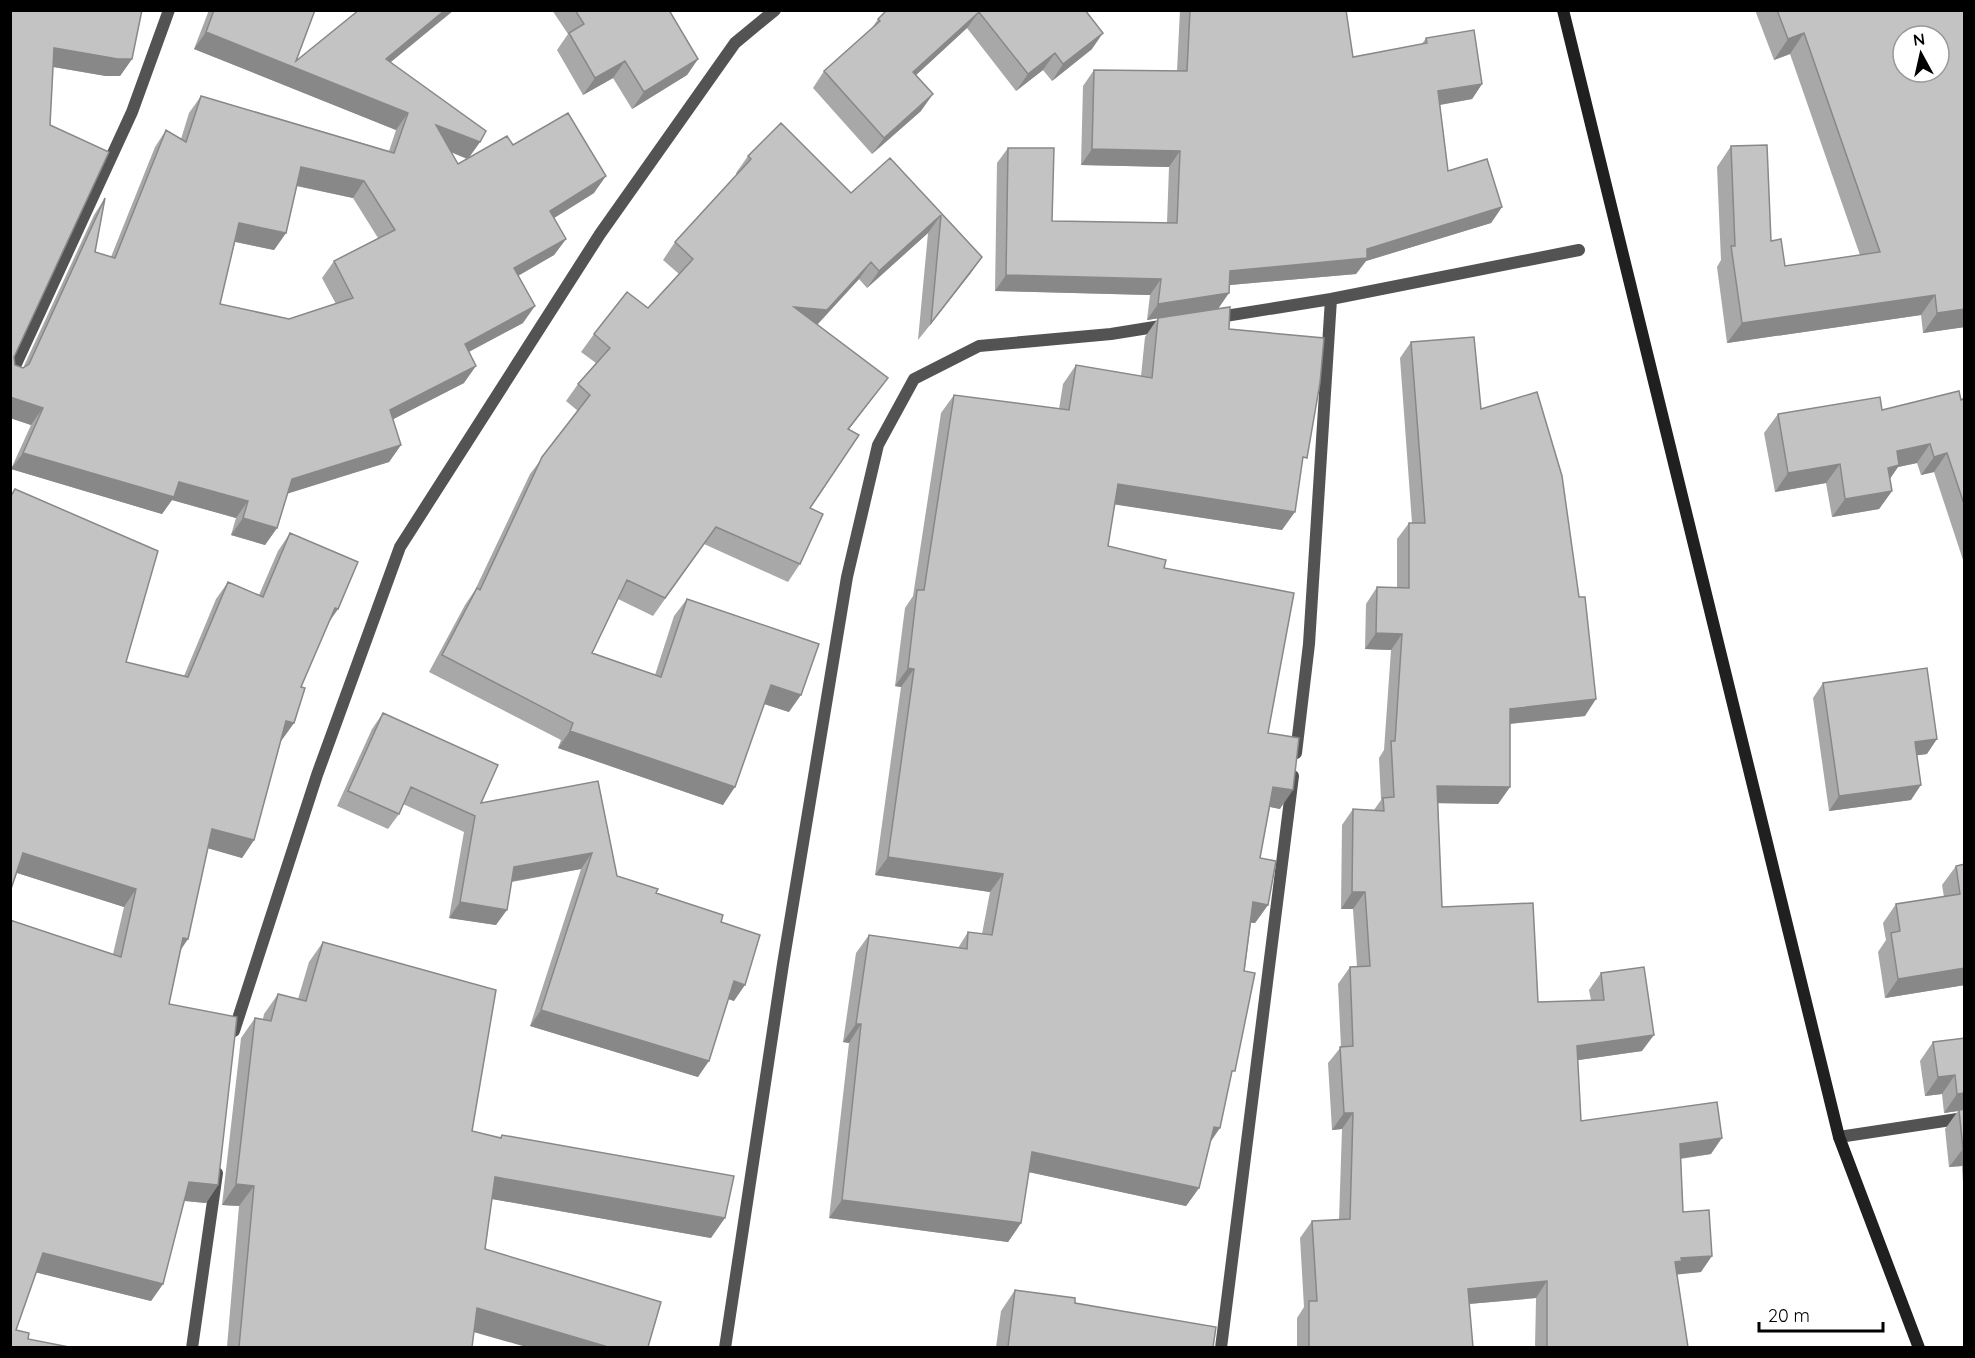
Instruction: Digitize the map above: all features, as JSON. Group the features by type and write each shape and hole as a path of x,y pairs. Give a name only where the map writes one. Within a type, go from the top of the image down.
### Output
{"main road":[{"path":"1563,10 1839,1137 1919,1347"}],"street":[{"path":"10,377 132,112 169,10"},
{"path":"232,1047 234,1023 317,775 400,547 600,234 735,44 775,10"},
{"path":"1203,320 1331,299 1579,250"},
{"path":"1221,1347 1309,644 1331,299"},
{"path":"725,1347 783,964 847,577 878,445 914,379 979,346 1111,334 1180,323"},
{"path":"1839,1137 1965,1118"},
{"path":"192,1347 219,1162"}],"building":[{"path":"10,10 142,10 132,59 118,59 54,48 50,125 109,152 14,357 15,365 23,368 29,364 105,198 95,252 115,258 166,130 186,142 201,96 394,153 408,113 206,32 214,10 315,10 296,61 359,10 445,10 386,59 486,131 480,142 436,125 458,164 507,136 513,145 568,113 606,176 550,211 566,239 514,268 535,306 465,344 476,366 390,410 401,445 292,479 277,528 243,518 248,501 179,482 174,497 23,453 43,408 10,397","holes":["301,167 364,181 395,230 334,261 353,298 289,319 220,304 239,223 286,233"]},
{"path":"575,10 669,10 698,59 644,92 625,61 595,78 569,33 584,24"},
{"path":"887,10 1085,10 1103,33 1063,64 1055,53 1028,74 979,12 913,72 933,94 884,138 824,71 880,21 878,19"},
{"path":"1190,10 1346,10 1353,57 1427,43 1426,38 1474,30 1482,84 1438,91 1448,171 1487,159 1502,207 1367,249 1367,258 1230,271 1229,293 1158,304 1161,279 1006,275 1008,148 1054,148 1052,221 1177,223 1180,151 1092,149 1094,70 1187,71"},
{"path":"1777,10 1965,10 1965,309 1937,313 1935,295 1742,323 1731,246 1735,246 1731,146 1767,145 1771,241 1781,239 1785,266 1880,252 1804,33 1788,39"},
{"path":"781,123 851,193 890,158 982,257 931,323 941,215 879,271 871,262 827,310 794,307 888,378 848,429 859,435 810,508 823,514 800,564 716,527 665,598 627,580 592,653 661,677 687,599 819,644 801,695 771,685 735,787 570,731 573,723 442,655 477,588 480,590 542,457 590,395 578,384 610,348 594,334 627,292 648,308 693,259 675,242 751,159 748,156"},
{"path":"1230,307 1229,329 1324,338 1320,383 1307,458 1303,457 1295,512 1118,484 1108,546 1166,560 1164,568 1294,593 1268,733 1299,738 1293,790 1273,787 1260,858 1276,861 1268,905 1253,902 1244,971 1255,973 1235,1071 1232,1071 1220,1128 1214,1127 1199,1188 1032,1152 1021,1223 842,1200 861,1024 856,1024 869,935 967,949 968,932 992,935 1003,874 888,857 914,669 908,668 917,590 924,590 954,395 1069,410 1076,365 1152,378 1158,318"},
{"path":"1474,337 1481,409 1537,392 1562,476 1579,597 1585,597 1596,699 1510,709 1510,787 1437,786 1442,907 1533,903 1538,1002 1604,1000 1601,973 1644,967 1654,1035 1577,1046 1581,1121 1717,1102 1722,1138 1680,1144 1683,1212 1709,1210 1712,1256 1681,1258 1682,1261 1675,1262 1688,1347 1547,1347 1547,1281 1468,1289 1473,1347 1309,1347 1309,1301 1317,1301 1312,1221 1350,1219 1353,1113 1344,1113 1340,1047 1353,1046 1350,967 1370,966 1365,892 1352,892 1353,809 1384,811 1383,798 1394,797 1391,741 1395,741 1402,634 1376,633 1377,587 1409,588 1409,523 1425,523 1411,342"},
{"path":"1959,391 1961,400 1965,398 1965,507 1947,453 1934,457 1930,444 1897,451 1899,465 1888,468 1892,491 1845,499 1840,464 1788,473 1778,414 1880,397 1882,410"},
{"path":"15,489 158,551 126,662 188,677 228,582 263,597 290,533 358,562 338,609 335,608 301,687 305,688 294,723 286,721 254,840 212,829 188,939 183,938 169,1004 237,1017 218,1185 189,1182 163,1284 43,1253 16,1330 29,1333 28,1339 69,1347 10,1347 10,920 121,957 136,889 23,853 10,892 10,498"},
{"path":"1927,668 1937,739 1915,742 1921,785 1839,796 1823,683"},
{"path":"383,713 498,765 481,803 598,781 617,876 658,889 656,893 723,915 721,922 760,935 745,985 734,981 709,1061 541,1010 592,853 514,867 507,910 460,902 475,816 411,787 399,814 348,791"},
{"path":"1965,864 1965,968 1898,979 1891,933 1900,931 1896,904 1960,894 1956,866"},
{"path":"323,942 496,990 472,1131 501,1138 502,1135 734,1176 725,1218 495,1177 485,1249 661,1302 648,1347 608,1347 477,1308 472,1347 239,1347 254,1186 236,1184 255,1018 271,1021 278,994 306,1001"},
{"path":"1965,1038 1965,1093 1957,1094 1955,1075 1938,1077 1933,1042"},
{"path":"1965,1109 1965,1148 1963,1149 1959,1110"},
{"path":"1015,1290 1075,1298 1075,1303 1216,1327 1213,1347 1008,1347"}]}
